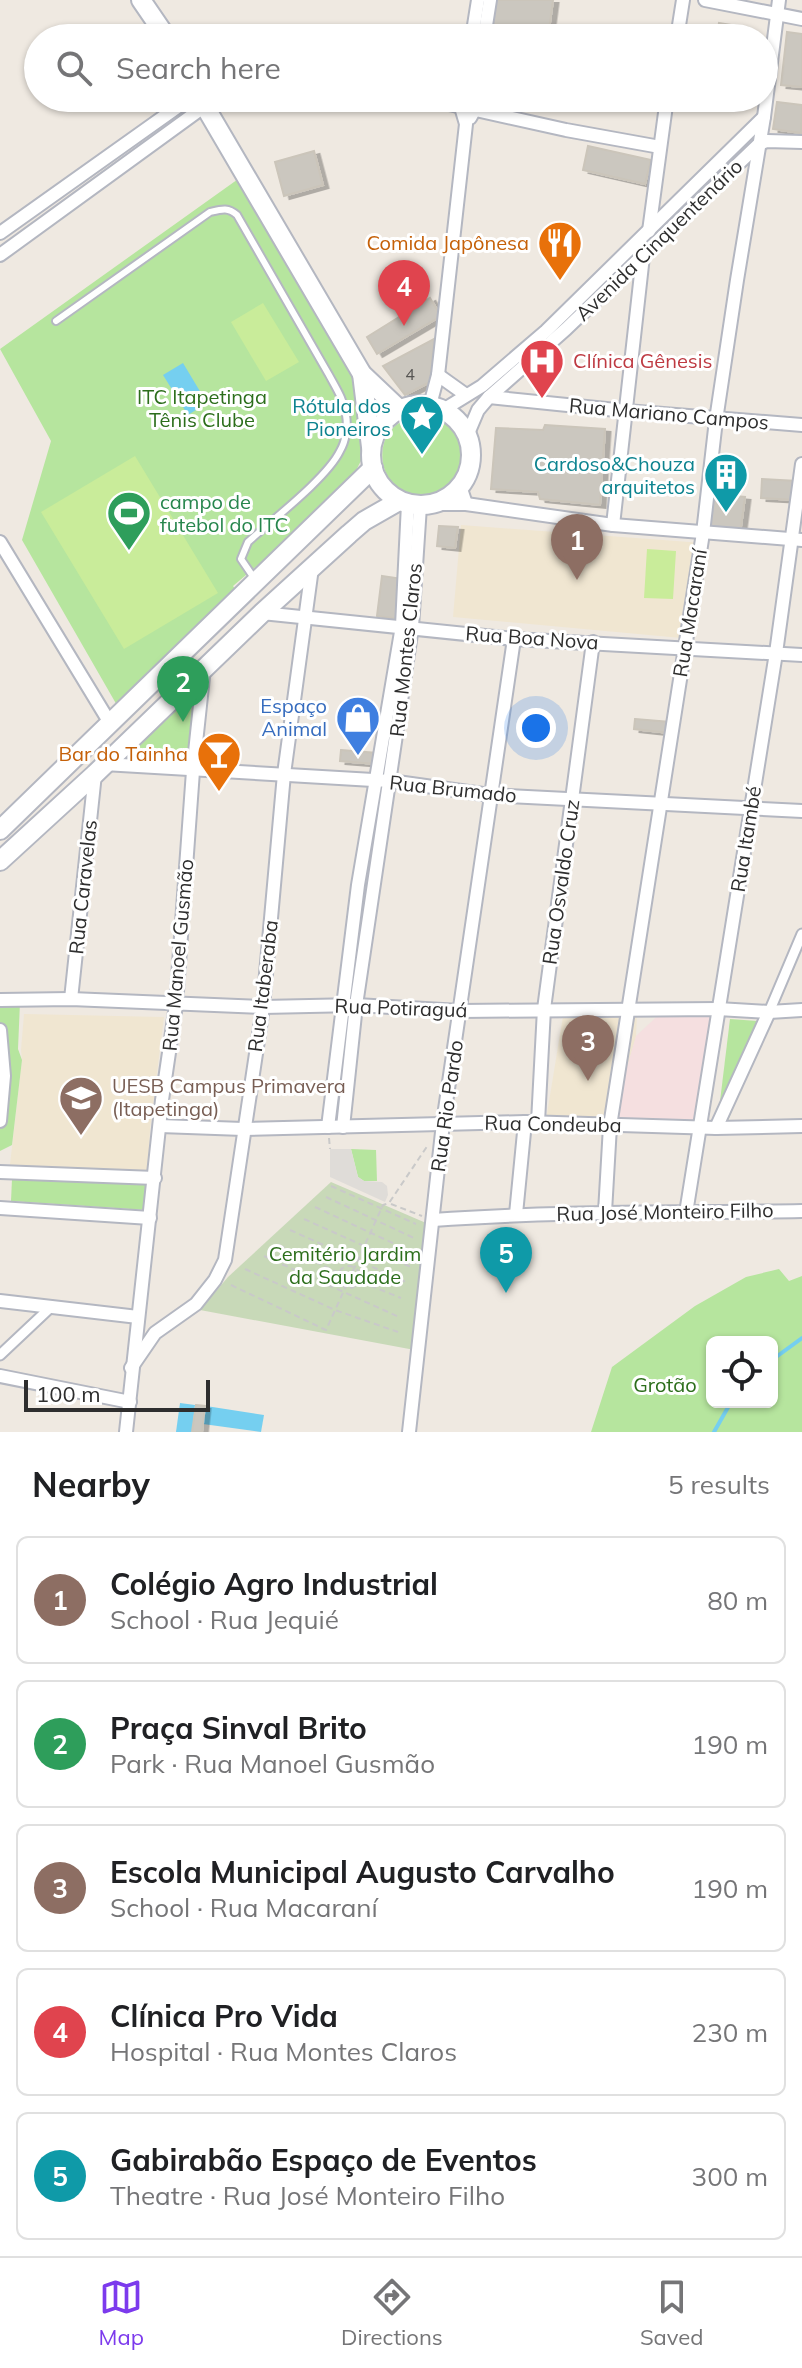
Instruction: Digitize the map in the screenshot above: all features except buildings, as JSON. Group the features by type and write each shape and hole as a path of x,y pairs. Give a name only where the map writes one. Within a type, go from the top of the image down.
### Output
{"main road":[{"path":"141,0 160,24"},
{"path":"210,112 362,374 399,409"},
{"path":"362,374 377,479 386,492 415,504"},
{"path":"0,830 256,581 372,460 374,438 381,425 399,409 436,408 460,423 467,436 469,460 463,495 415,504 364,521 0,861"}],"street":[{"path":"474,24 478,0"},
{"path":"486,24 490,0"},
{"path":"679,24 683,0"},
{"path":"705,0 778,7 802,19"},
{"path":"0,233 185,112"},
{"path":"0,255 187,112"},
{"path":"463,112 466,124"},
{"path":"436,408 466,124 472,112"},
{"path":"506,112 660,147"},
{"path":"649,231 665,112"},
{"name":"Rua Macaraní","path":"605,1212 610,1126 703,533 716,420 765,112"},
{"name":"Avenida Cinquentenário","path":"436,408 466,395 498,373 546,331 764,117"},
{"name":"Avenida Cinquentenário","path":"467,436 478,410 489,397 566,329 759,144 767,141 802,142"},
{"path":"613,525 643,256"},
{"path":"438,375 466,395"},
{"name":"Rua Mariano Campos","path":"489,397 716,420 802,425"},
{"name":"Rua Itambé","path":"686,1213 796,540 802,464"},
{"path":"463,495 613,525 796,540"},
{"name":"Rua Montes Claros","path":"343,1127 384,781 407,626 415,504"},
{"path":"0,542 110,723"},
{"name":"Rua Itaberaba","path":"131,1368 155,1333 196,1304 215,1280 225,1260 263,1007 284,774 312,568"},
{"name":"Rua Boa Nova","path":"262,613 514,639 802,655"},
{"name":"Rua Rio Pardo","path":"409,1432 443,1123 514,639"},
{"name":"Rua Osvaldo Cruz","path":"516,1214 531,1122 593,642"},
{"name":"Rua Manoel Gusmão","path":"126,1432 131,1368 176,1005 193,771 204,668"},
{"name":"Rua Brumado","path":"100,769 284,774 384,781 490,795 802,811"},
{"name":"Rua Caravelas","path":"71,999 100,769"},
{"name":"Rua Montes Claros","path":"328,1127 358,885 384,781"},
{"path":"716,1128 802,934"},
{"name":"Rua Potiraguá","path":"0,1000 71,999 263,1007 356,1005 460,1011 802,1010"},
{"path":"0,1030 4,1076 0,1121"},
{"name":"Rua Condeuba","path":"160,1126 243,1129 531,1122 716,1128 802,1126"},
{"path":"0,1172 155,1178"},
{"path":"0,1208 150,1218"},
{"name":"Rua José Monteiro Filho","path":"433,1220 516,1214 802,1211"},
{"path":"0,1301 138,1317"},
{"path":"0,1355 52,1306"},
{"path":"0,1376 130,1402"}],"lane":[{"path":"56,321 210,212 230,209 237,215 341,397 346,416 346,433 341,451 328,469 248,542 241,559 256,581"}],"path":[{"path":"231,1285 326,1330 376,1220 428,1146"},
{"path":"331,1186 433,1220"},
{"path":"326,1197 414,1238"},
{"path":"385,1205 416,1224"},
{"path":"315,1207 412,1252"},
{"path":"304,1219 411,1267"},
{"path":"290,1230 406,1282"},
{"path":"279,1245 338,1273"},
{"path":"264,1256 399,1317"},
{"path":"354,1267 360,1275 360,1282 345,1288 340,1285 338,1273 342,1268 354,1267"},
{"path":"245,1269 335,1310 398,1332"},
{"path":"360,1282 401,1298"}],"shaded area":[{"path":"461,525 703,543 692,639 453,617"},
{"path":"718,1009 700,1126 610,1126 636,1036 664,1010"},
{"path":"564,1010 637,1012 636,1037 610,1126 545,1126"},
{"path":"24,1014 164,1017 150,1129 148,1175 9,1173"},
{"path":"330,1149 351,1149 358,1177 387,1186 385,1202 330,1177"}],"green space":[{"name":"ITC Itapetinga Tênis Clube","path":"241,177 364,381 368,447 346,490 233,586 243,600 122,714 22,540 51,441 0,349"},
{"path":"263,303 299,362 266,381 231,322"},
{"name":"Rótula dos Pioneiros","path":"416,415 444,421 460,438 462,458 458,475 449,488 436,495 418,496 404,492 388,477 383,464 384,443 390,431 398,423"},
{"name":"campo de futebol do ITC","path":"135,456 218,593 124,649 41,512"},
{"path":"647,549 676,551 673,599 644,598"},
{"path":"208,681 198,767 119,763"},
{"path":"0,1001 20,1002 18,1049 22,1060 12,1145 0,1151"},
{"path":"730,1019 770,1022 726,1125 717,1126"},
{"path":"351,1149 376,1150 377,1181 364,1181 358,1177"},
{"path":"12,1179 147,1183 146,1210 11,1201"},
{"name":"Cemitério Jardim da Saudade","path":"331,1182 433,1226 420,1351 200,1310 228,1277"},
{"name":"Grotão","path":"779,1269 789,1281 802,1276 802,1432 591,1432 612,1367 695,1306 746,1277"}],"water":[{"path":"183,363 207,403 188,415 163,375"},
{"path":"180,1403 195,1405 192,1432 176,1432"},
{"path":"206,1406 264,1415 261,1432 203,1424"}],"waterway":[{"path":"778,1356 802,1338"},
{"path":"714,1432 728,1408"}],"place":[{"name":"Comida Japônesa","path":"560,282"},
{"name":"Clínica Pro Vida","path":"404,326"},
{"name":"Clínica Gênesis","path":"542,400"},
{"name":"Rótula dos Pioneiros","path":"422,456"},
{"name":"Cardoso&Chouza arquitetos","path":"726,514"},
{"name":"campo de futebol do ITC","path":"129,552"},
{"name":"Colégio Agro Industrial","path":"577,580"},
{"name":"Praça Sinval Brito","path":"183,722"},
{"name":"Espaço Animal","path":"358,757"},
{"name":"Bar do Tainha","path":"219,793"},
{"name":"Escola Municipal Augusto Carvalho","path":"588,1081"},
{"name":"UESB Campus Primavera (Itapetinga)","path":"81,1137"},
{"name":"Gabirabão Espaço de Eventos","path":"506,1293"}]}
